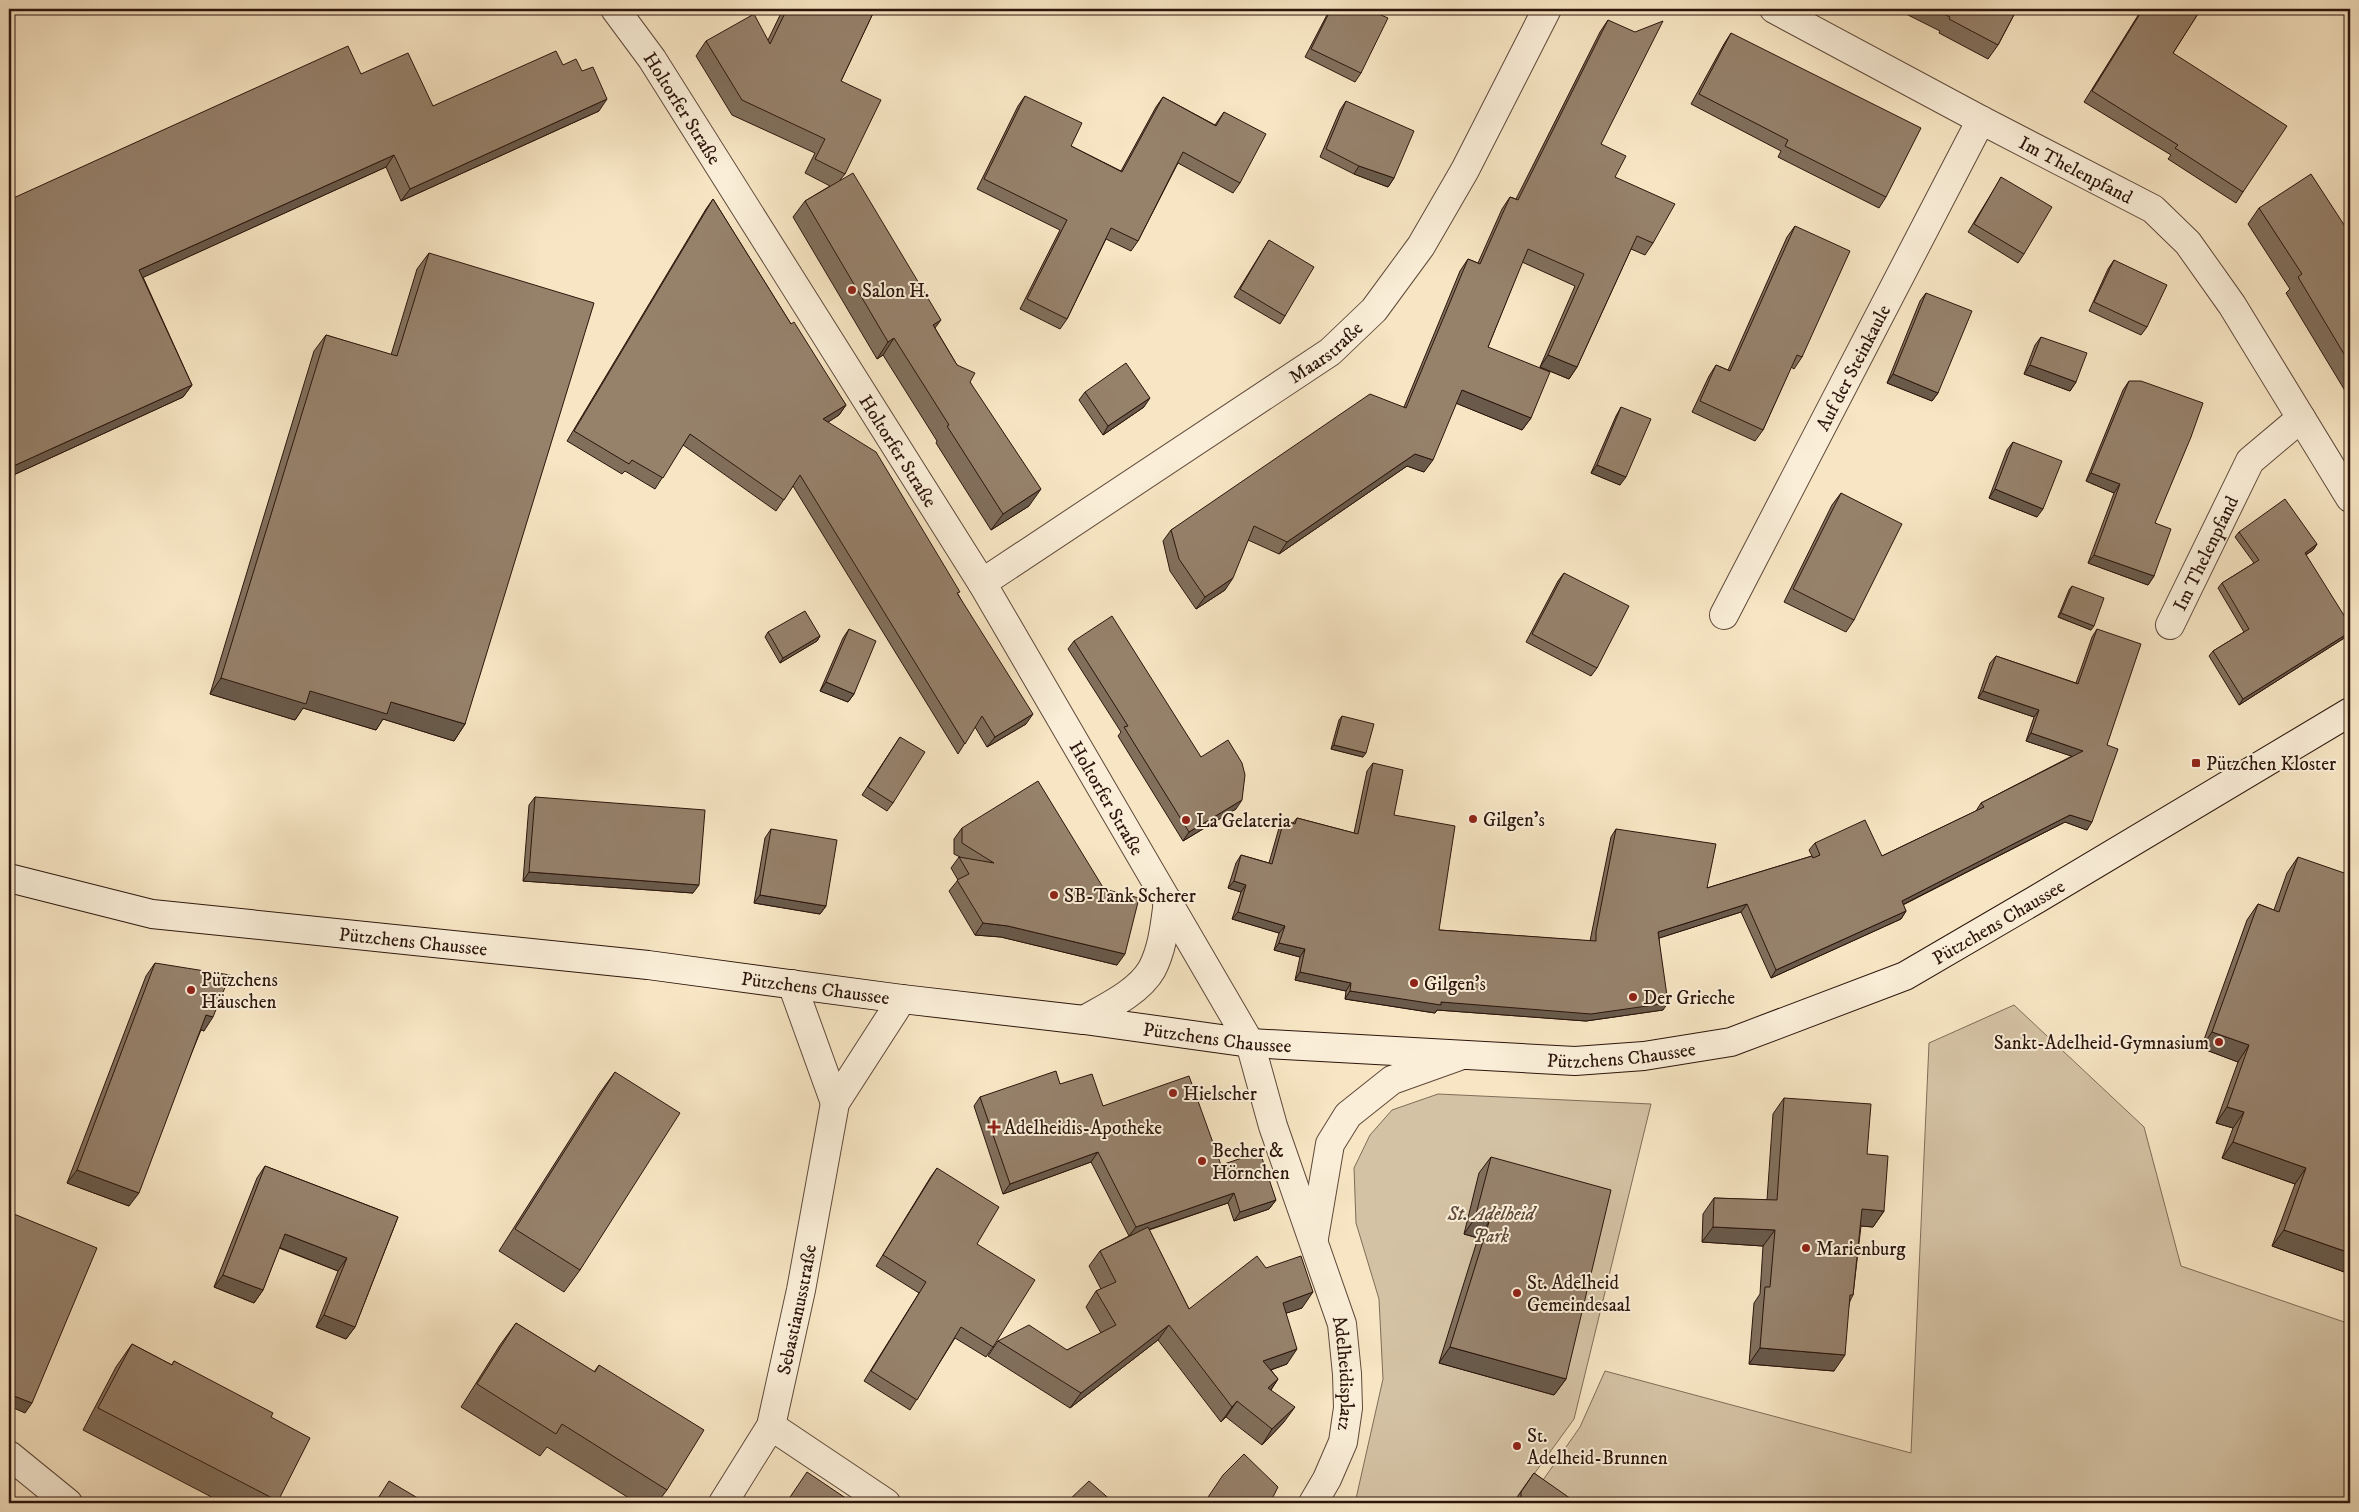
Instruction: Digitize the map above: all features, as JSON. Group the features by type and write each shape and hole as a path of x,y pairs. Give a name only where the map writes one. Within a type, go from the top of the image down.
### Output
{"street":[{"name":"Holtorfer Straße","path":"615,9 652,59 982,583 1250,1043"},
{"name":"Maarstraße","path":"982,583 1330,352 1374,310 1421,246 1465,170 1548,9"},
{"name":"Im Thelenpfand","path":"1774,9 1981,120 2153,209 2193,250 2232,306 2350,498"},
{"name":"Auf der Steinkaule","path":"1724,615 1981,120"},
{"name":"Im Thelenpfand","path":"2170,625 2250,461 2301,418"},
{"name":"Pützchens Chaussee","path":"9,878 152,914 648,965 902,1000 1084,1020 1250,1043 1575,1061 1644,1056 1730,1042 1905,976 2350,712"},
{"path":"1084,1020 1126,996 1152,969 1163,938 1168,900"},
{"name":"Sebastianusstraße","path":"792,984 834,1103"},
{"name":"Sebastianusstraße","path":"722,1503 771,1426 801,1290 834,1103 902,1000"},
{"name":"Adelheidisplatz","path":"1250,1043 1273,1126 1342,1324 1348,1408 1343,1442 1327,1478 1313,1503"},
{"name":"Adelheidisplatz","path":"1314,1240 1330,1144 1348,1115 1392,1080 1462,1055"},
{"path":"771,1426 886,1503"},
{"path":"9,1455 68,1503"}],"green space":[{"path":"2014,1005 2144,1127 2181,1266 2350,1324 2350,1503 1527,1503 1580,1427 1605,1371 1911,1453 1929,1043"},
{"name":"St. Adelheid Park","path":"1438,1094 1651,1104 1574,1419 1513,1503 1355,1503 1383,1379 1379,1299 1356,1223 1354,1168 1370,1135 1392,1110"}],"building":[{"path":"787,9 875,9 841,81 881,100 845,174 815,159 825,139 742,100 706,41 754,14 770,44"},
{"path":"1331,9 1367,9 1388,18 1361,73 1311,49"},
{"path":"1933,9 2017,9 1998,45"},
{"path":"2143,9 2201,9 2173,53 2287,126 2243,192 2175,148 2178,145 2092,91"},
{"path":"1608,20 1635,32 1663,21 1601,144 1626,156 1615,177 1675,204 1653,243 1637,236 1577,367 1548,355 1584,274 1528,249 1488,347 1550,372 1531,418 1462,390 1433,460 1415,454 1287,542 1254,526 1233,578 1205,597 1179,559 1171,530 1370,394 1406,408 1468,259 1480,264 1510,197 1518,200"},
{"path":"1731,33 1921,128 1886,197 1785,146 1788,140 1699,94"},
{"path":"348,46 361,74 408,53 433,106 556,51 563,65 576,59 582,71 593,67 607,99 410,189 394,155 139,270 192,385 9,468 9,200"},
{"path":"1025,96 1082,123 1071,146 1122,172 1163,97 1216,126 1224,112 1266,134 1240,183 1183,152 1138,241 1111,228 1067,319 1027,299 1067,220 984,179"},
{"path":"1346,101 1414,131 1394,178 1359,166 1326,149"},
{"path":"853,173 941,320 933,325 957,365 975,373 970,382 1041,489 1003,514 894,338 888,342 805,201"},
{"path":"2311,174 2350,234 2350,364 2298,277 2302,274 2259,208"},
{"path":"2001,177 2052,207 2024,254 1974,224"},
{"path":"713,199 791,324 794,322 846,405 823,419 876,452 960,592 957,593 1033,714 995,737 982,716 965,744 800,475 784,500 690,434 663,478 632,460 629,464 574,431"},
{"path":"1795,226 1850,251 1802,357 1797,355 1763,430 1700,401 1716,365 1730,371"},
{"path":"1269,240 1314,267 1285,316 1240,289"},
{"path":"429,253 594,303 465,724 391,702 387,714 310,691 306,704 221,678 326,335 397,356"},
{"path":"2114,260 2167,285 2147,327 2094,302"},
{"path":"1926,293 1972,311 1938,393 1893,374"},
{"path":"2041,337 2087,353 2076,382 2030,365"},
{"path":"1126,363 1150,398 1108,426 1085,392"},
{"path":"2129,381 2141,381 2203,403 2155,523 2171,529 2154,576 2094,555 2120,484 2091,473"},
{"path":"1621,407 1651,419 1626,477 1597,465"},
{"path":"2013,442 2062,461 2043,509 1995,489"},
{"path":"1841,493 1902,524 1854,620 1793,589"},
{"path":"2285,499 2317,544 2305,553 2350,625 2350,632 2243,699 2213,651 2249,629 2222,583 2259,560 2239,532"},
{"path":"1564,573 1629,606 1597,668 1532,634"},
{"path":"2072,586 2104,598 2094,626 2061,613"},
{"path":"805,611 820,636 783,658 768,632"},
{"path":"1112,616 1201,757 1228,740 1242,763 1245,775 1242,800 1189,832 1124,727 1128,726 1074,641"},
{"path":"849,629 876,641 854,694 826,682"},
{"path":"2097,629 2141,644 2107,745 2118,749 2092,822 2070,815 1902,901 1906,911 1776,970 1747,904 1658,932 1668,1003 1591,1014 1441,1002 1441,1005 1350,991 1351,983 1300,972 1305,949 1279,943 1285,926 1238,912 1246,885 1234,881 1241,855 1272,864 1284,820 1295,824 1297,818 1358,834 1373,763 1403,770 1394,815 1455,826 1439,930 1596,941 1596,932 1616,829 1716,844 1707,888 1820,855 1815,843 1865,820 1882,856 1984,807 1981,803 2083,751 2031,733 2039,710 1983,691 1996,656 2078,684"},
{"path":"1342,716 1374,724 1366,753 1334,745"},
{"path":"900,737 925,752 893,803 868,787"},
{"path":"1038,781 1104,889 1139,898 1125,954 1008,926 983,923 957,880 969,874 959,857 994,863 962,843 962,828"},
{"path":"535,797 705,810 699,885 529,872"},
{"path":"771,829 837,840 826,906 760,895"},
{"path":"2298,857 2350,875 2350,1131 2347,1142 2350,1143 2350,1253 2284,1230 2306,1168 2233,1142 2244,1112 2227,1107 2249,1045 2212,1032 2258,904 2279,912"},
{"path":"155,963 230,975 213,1017 206,1015 139,1193 77,1170"},
{"path":"1056,1071 1060,1084 1092,1074 1103,1106 1189,1076 1221,1165 1260,1152 1276,1200 1240,1212 1234,1193 1136,1227 1098,1152 1010,1184 980,1097"},
{"path":"615,1072 680,1113 580,1270 515,1229"},
{"name":"Marienburg","path":"1784,1098 1871,1104 1867,1154 1888,1156 1884,1211 1862,1209 1853,1295 1850,1295 1845,1355 1760,1348 1765,1287 1770,1287 1775,1230 1713,1227 1714,1198 1777,1200"},
{"name":"St. Adelheid Gemeindesaal","path":"1491,1157 1611,1190 1566,1379 1450,1347 1489,1222 1475,1218"},
{"path":"265,1166 398,1217 355,1327 324,1315 347,1258 285,1234 263,1290 223,1275"},
{"path":"937,1168 999,1207 977,1244 1035,1280 993,1347 961,1327 917,1400 871,1371 926,1282 883,1255"},
{"path":"9,1212 97,1248 32,1403 9,1394 9,1385 12,1378 9,1377"},
{"path":"1148,1227 1189,1309 1257,1256 1266,1268 1301,1256 1313,1292 1283,1303 1297,1349 1263,1361 1278,1379 1268,1388 1295,1407 1272,1429 1237,1401 1232,1407 1169,1325 1081,1393 998,1341 1029,1325 1067,1350 1116,1325 1096,1291 1116,1282 1100,1251"},
{"path":"516,1323 595,1372 599,1365 704,1430 667,1490 562,1424 556,1434 477,1384"},
{"path":"132,1344 172,1365 174,1361 273,1413 271,1417 310,1438 278,1501 98,1408"},
{"path":"1244,1454 1278,1487 1270,1503 1204,1503 1223,1475"},
{"path":"807,1472 853,1503 786,1503"},
{"path":"1534,1473 1574,1501 1574,1503 1521,1503 1521,1492"},
{"path":"389,1481 426,1503 375,1503"},
{"path":"1089,1481 1114,1503 1066,1503"}],"place":[{"name":"Salon H.","path":"852,290"},
{"name":"Pützchen Kloster","path":"2196,763"},
{"name":"Gilgen’s","path":"1473,819"},
{"name":"La Gelateria","path":"1186,820"},
{"name":"SB-Tank Scherer","path":"1054,895"},
{"name":"Gilgen's","path":"1414,983"},
{"name":"Pützchens Häuschen","path":"191,990"},
{"name":"Der Grieche","path":"1633,997"},
{"name":"Sankt-Adelheid-Gymnasium","path":"2219,1042"},
{"name":"Hielscher","path":"1173,1093"},
{"name":"Adelheidis-Apotheke","path":"994,1127"},
{"name":"Becher & Hörnchen","path":"1202,1161"},
{"name":"Marienburg","path":"1806,1248"},
{"name":"St. Adelheid Gemeindesaal","path":"1517,1293"},
{"name":"St. Adelheid-Brunnen","path":"1517,1446"}]}
